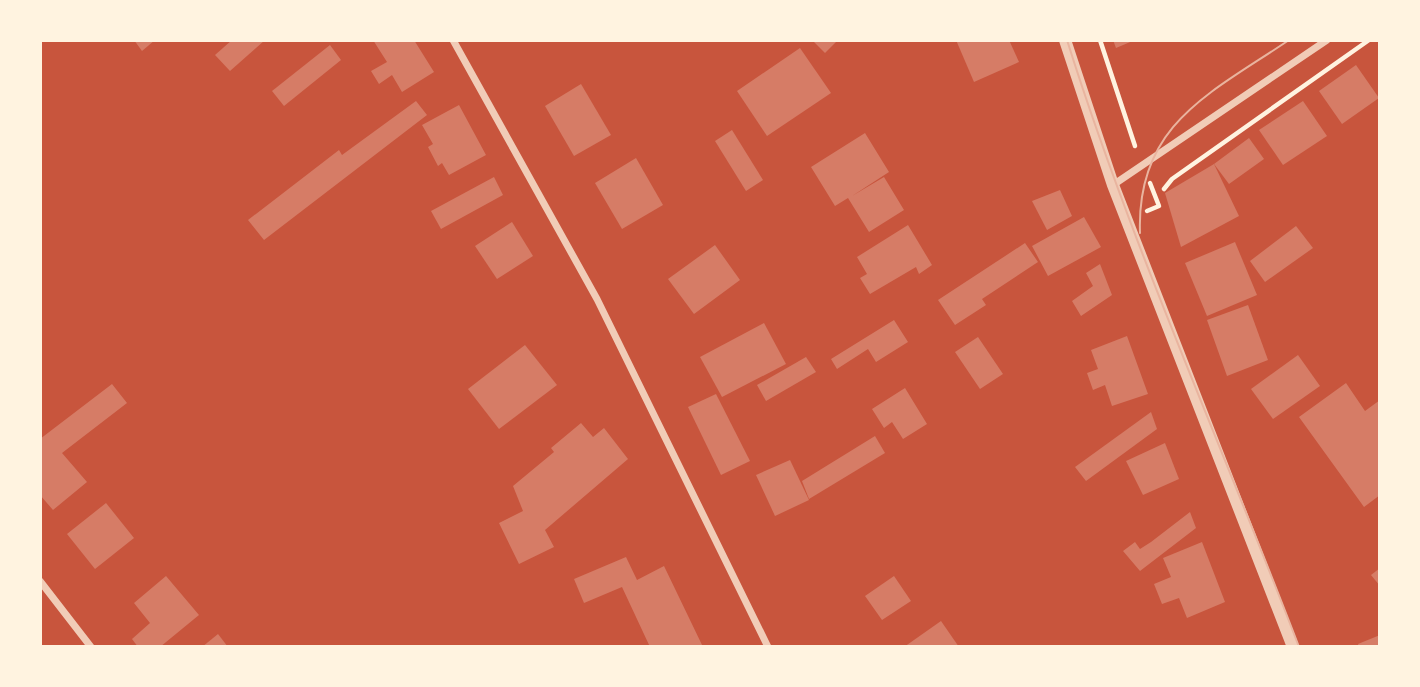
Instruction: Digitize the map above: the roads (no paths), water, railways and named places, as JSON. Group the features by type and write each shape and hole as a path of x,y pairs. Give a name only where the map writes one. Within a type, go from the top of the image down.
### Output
{"street":[{"path":"453,40 597,299 768,647"},
{"path":"1065,40 1113,185 1293,647"},
{"path":"1113,185 1327,40"},
{"path":"40,581 92,647"}],"tram line":[{"path":"1067,40 1092,117 1149,270 1299,647"},
{"path":"1140,233 1142,196 1151,164 1165,138 1184,116 1207,96 1289,40"}]}
